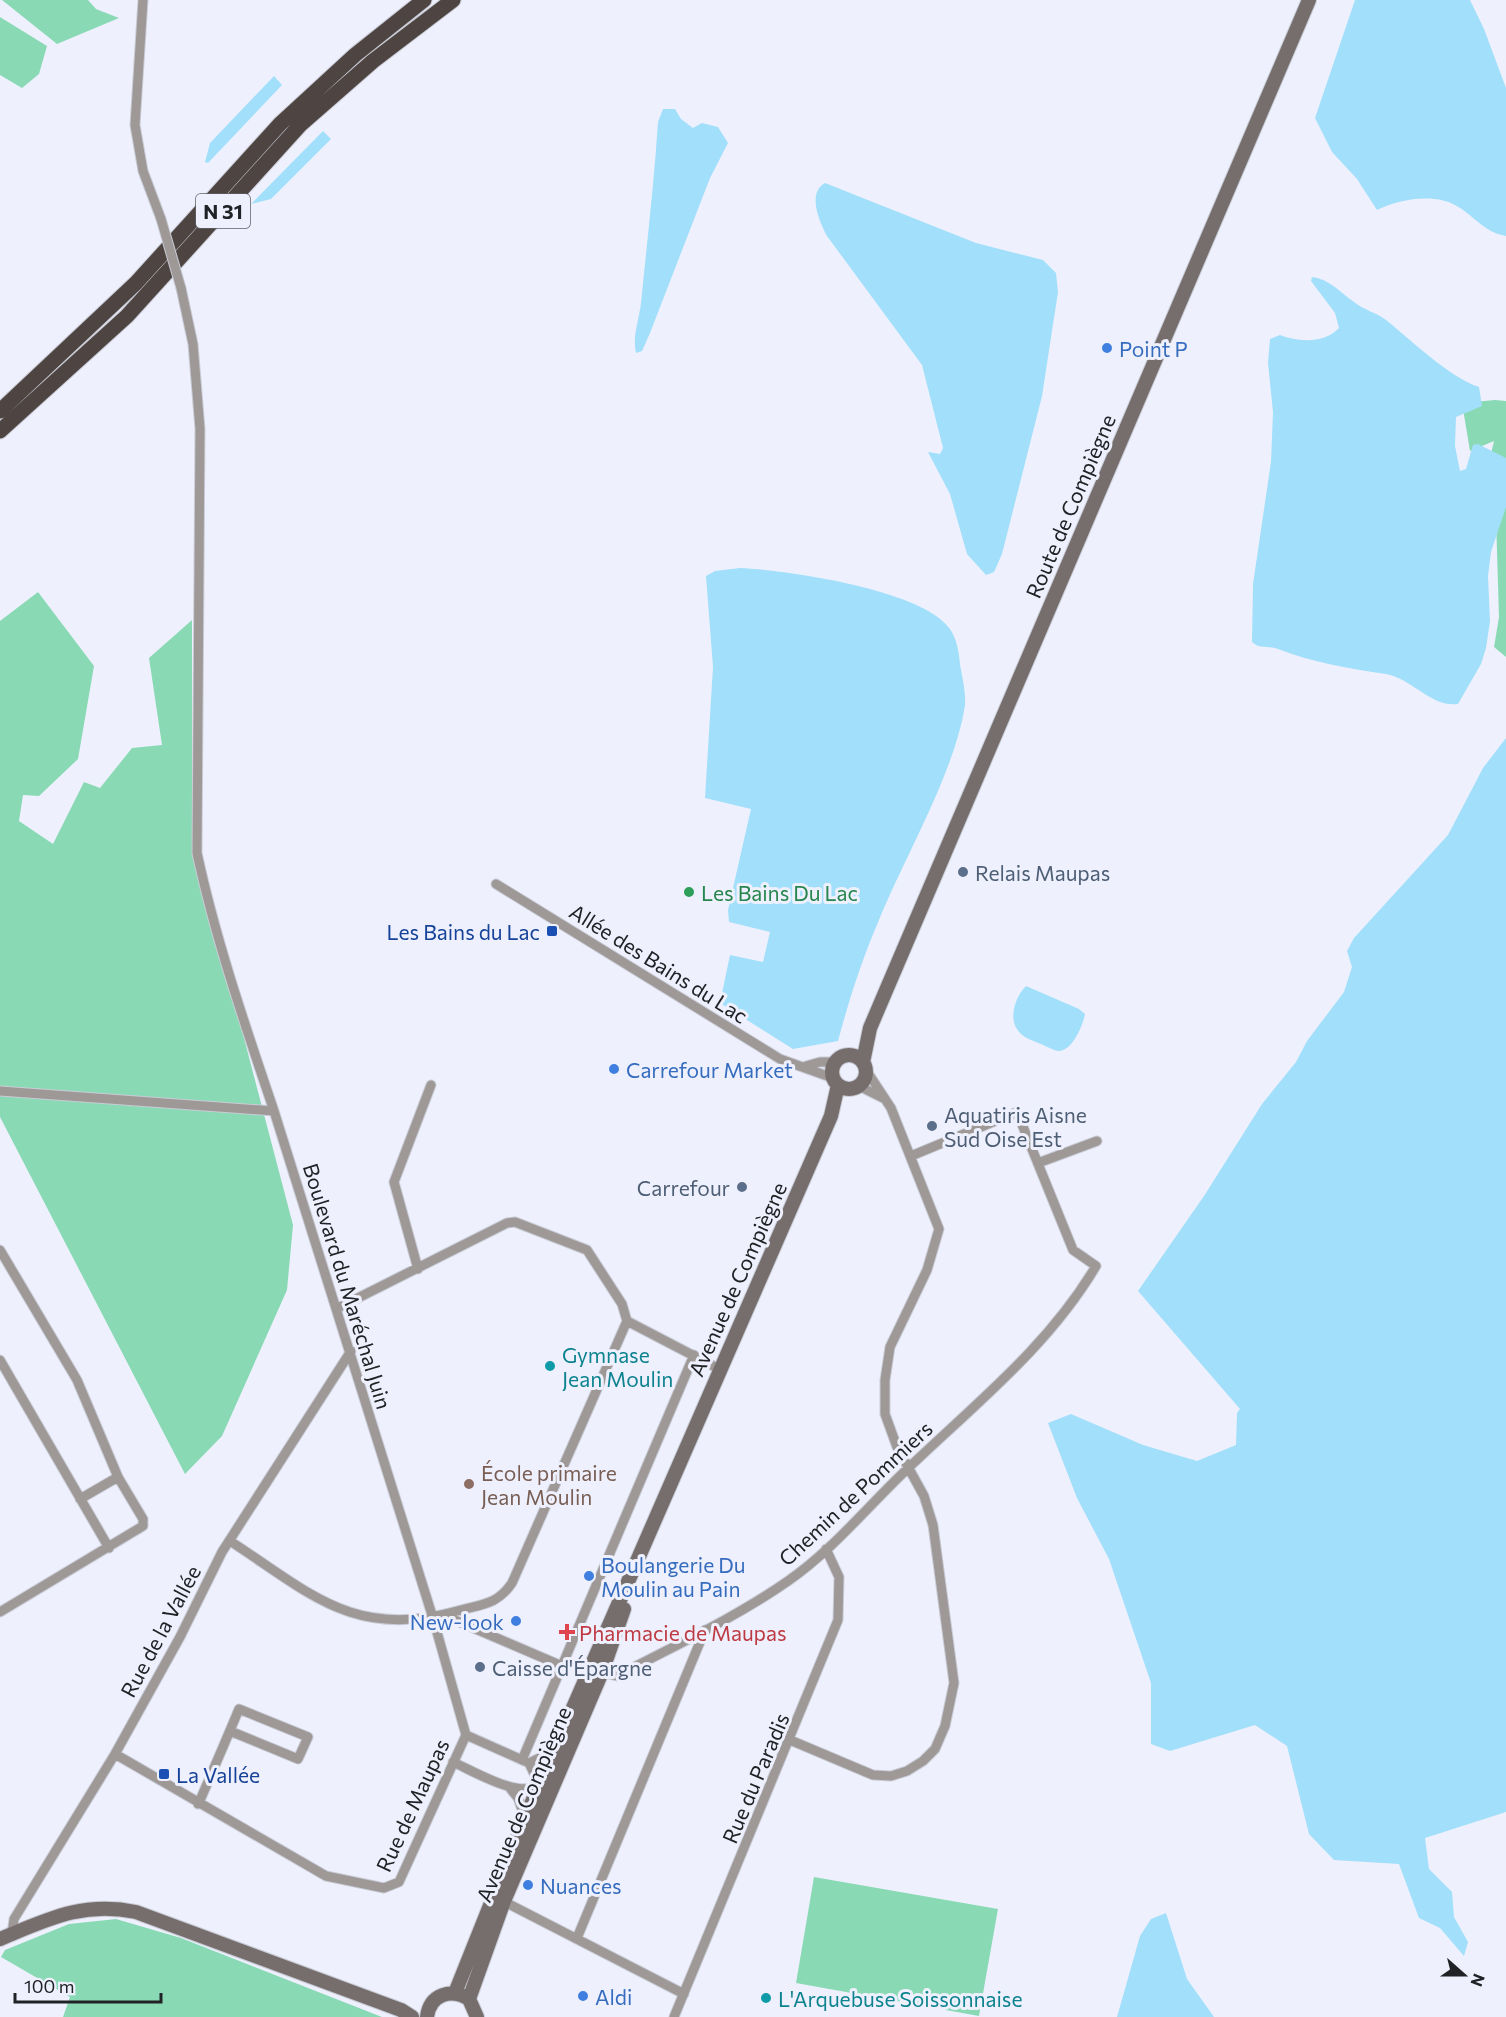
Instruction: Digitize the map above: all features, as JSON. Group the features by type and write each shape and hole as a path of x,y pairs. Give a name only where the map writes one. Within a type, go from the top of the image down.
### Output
{"highway":[{"name":"N 31","path":"0,411 135,283 280,124 355,55 424,0"},
{"name":"N 31","path":"0,431 126,316 301,124 373,62 453,0"}],"main road":[{"name":"Route de Compiègne","path":"870,1028 1309,0"},
{"path":"870,1028 864,1079 845,1084 832,1070 870,1028"},
{"path":"841,1058 856,1056 864,1066"},
{"name":"Avenue de Compiègne","path":"455,1993 532,1819 560,1769 653,1525 845,1084"},
{"name":"Avenue de Compiègne","path":"532,1819 540,1784 554,1751 596,1670"},
{"name":"Avenue de Compiègne","path":"469,1999 498,1898"},
{"path":"6,1937 68,1912 94,1908 136,1912 407,2014 429,2011 446,1994 455,1993 469,1999 477,2017"}],"street":[{"name":"Boulevard du Maréchal Juin","path":"143,0 135,125 143,171 161,219 181,288 193,344 200,429 197,853 207,901 233,989 438,1616 466,1735"},
{"name":"Allée des Bains du Lac","path":"496,884 780,1059 796,1066 806,1066 841,1058"},
{"name":"Allée des Bains du Lac","path":"806,1066 845,1084 884,1098"},
{"path":"790,1740 873,1775 891,1776 907,1772 935,1749 945,1726 954,1683 944,1593 933,1525 924,1496 908,1468 885,1414 885,1380 890,1347 927,1270 939,1229 891,1108 864,1066"},
{"path":"418,1269 394,1182 431,1085"},
{"path":"0,1091 274,1110"},
{"path":"911,1156 1017,1112 1038,1163 1097,1141"},
{"name":"Chemin de Pommiers","path":"596,1670 617,1677 705,1630 788,1581 826,1549 908,1468 985,1398 1030,1352 1060,1317 1096,1266 1073,1250 1038,1163"},
{"path":"230,1541 344,1611 378,1620 438,1616 499,1600 512,1583 627,1321 622,1304 587,1250 515,1222 507,1223 338,1308"},
{"path":"0,1251 77,1380 118,1477 143,1519 143,1526 0,1612"},
{"path":"627,1321 721,1370"},
{"name":"Rue de la Vallée","path":"6,1937 14,1919 115,1754 230,1541 351,1351"},
{"path":"525,1761 562,1666 694,1355"},
{"path":"0,1360 109,1548"},
{"path":"80,1498 118,1477"},
{"name":"Rue du Paradis","path":"674,2017 838,1620 839,1577 826,1549"},
{"path":"438,1616 562,1666"},
{"path":"577,1938 705,1630"},
{"path":"198,1804 239,1708 308,1737 298,1759 230,1731"},
{"name":"Rue de Maupas","path":"115,1754 326,1876 384,1888 393,1887 399,1882 466,1735 525,1761"},
{"path":"525,1761 554,1751"},
{"path":"525,1761 540,1784"},
{"path":"453,1762 509,1787 525,1790 535,1789 560,1769"},
{"path":"509,1787 532,1819"},
{"path":"498,1898 684,1994"}],"green space":[{"path":"2,0 88,0 96,9 119,18 57,44"},
{"path":"0,17 47,46 39,74 22,88 0,75"},
{"path":"1506,401 1506,460 1488,466 1494,441 1470,451 1462,403"},
{"path":"1506,503 1506,657 1494,647 1499,617 1496,518"},
{"path":"38,592 94,666 78,759 39,796 23,795 19,821 53,844 84,782 100,788 132,748 162,745 149,658 192,620 192,840 293,1225 287,1290 222,1436 185,1474 0,1117 0,621"},
{"path":"814,1877 998,1909 979,2016 796,1983"},
{"path":"116,1919 181,1938 382,2017 63,2017 70,1997 1,1957 5,1950 69,1924"}],"water":[{"path":"1355,0 1470,0 1484,29 1506,88 1506,236 1491,231 1455,205 1437,199 1405,200 1377,210 1357,179 1332,152 1315,118"},
{"path":"274,76 282,85 208,163 205,162 210,143"},
{"path":"663,109 675,109 681,119 693,128 702,123 718,127 728,143 710,178 650,333 642,351 636,353 635,335 641,303 658,122"},
{"path":"323,131 331,139 271,199 251,204"},
{"path":"825,183 976,243 1043,260 1056,273 1058,292 1042,396 1002,554 994,572 986,575 967,554 950,494 928,452 940,454 943,448 922,365 827,236 821,223 816,200 817,193"},
{"path":"1312,277 1329,283 1358,305 1382,318 1443,367 1479,387 1482,406 1456,417 1455,446 1460,471 1466,469 1473,445 1478,444 1506,458 1506,507 1491,552 1488,576 1490,621 1486,648 1481,664 1458,704 1439,702 1404,681 1386,674 1317,661 1274,648 1258,646 1252,642 1253,584 1271,462 1273,412 1268,363 1270,339 1280,335 1303,340 1318,339 1326,337 1339,328 1335,313 1311,281"},
{"path":"740,568 820,578 885,593 913,603 935,615 950,629 958,651 964,689 965,705 960,731 951,758 873,935 856,980 838,1041 793,1049 720,1003 730,955 763,962 770,932 729,922 728,910 751,809 705,798 713,667 706,576 715,571"},
{"path":"1506,738 1506,1812 1425,1838 1429,1869 1452,1892 1454,1917 1468,1942 1464,1956 1440,1928 1419,1918 1399,1864 1334,1860 1309,1834 1287,1746 1255,1725 1170,1751 1151,1744 1151,1683 1109,1559 1077,1498 1048,1423 1071,1414 1143,1445 1197,1461 1236,1445 1237,1413 1240,1409 1138,1291 1204,1196 1262,1104 1296,1062 1307,1041 1344,992 1352,967 1347,951 1354,938 1448,835 1483,768"},
{"path":"1026,986 1079,1009 1085,1014 1077,1035 1067,1048 1061,1051 1054,1050 1025,1037 1016,1028 1014,1009"},
{"path":"1166,1913 1187,1979 1214,2017 1117,2017 1140,1936 1151,1919"}],"place":[{"name":"Point P","path":"1107,348"},
{"name":"Relais Maupas","path":"963,872"},
{"name":"Les Bains Du Lac","path":"689,892"},
{"name":"Les Bains du Lac","path":"552,931"},
{"name":"Carrefour Market","path":"614,1069"},
{"name":"Aquatiris Aisne Sud Oise Est","path":"932,1126"},
{"name":"Carrefour","path":"742,1187"},
{"name":"Gymnase Jean Moulin","path":"550,1366"},
{"name":"École primaire Jean Moulin","path":"469,1484"},
{"name":"Boulangerie Du Moulin au Pain","path":"589,1576"},
{"name":"New-look","path":"516,1621"},
{"name":"Pharmacie de Maupas","path":"567,1632"},
{"name":"Caisse d'Épargne","path":"480,1667"},
{"name":"La Vallée","path":"164,1774"},
{"name":"Nuances","path":"528,1885"},
{"name":"Aldi","path":"583,1996"},
{"name":"L'Arquebuse Soissonnaise","path":"766,1998"}]}
